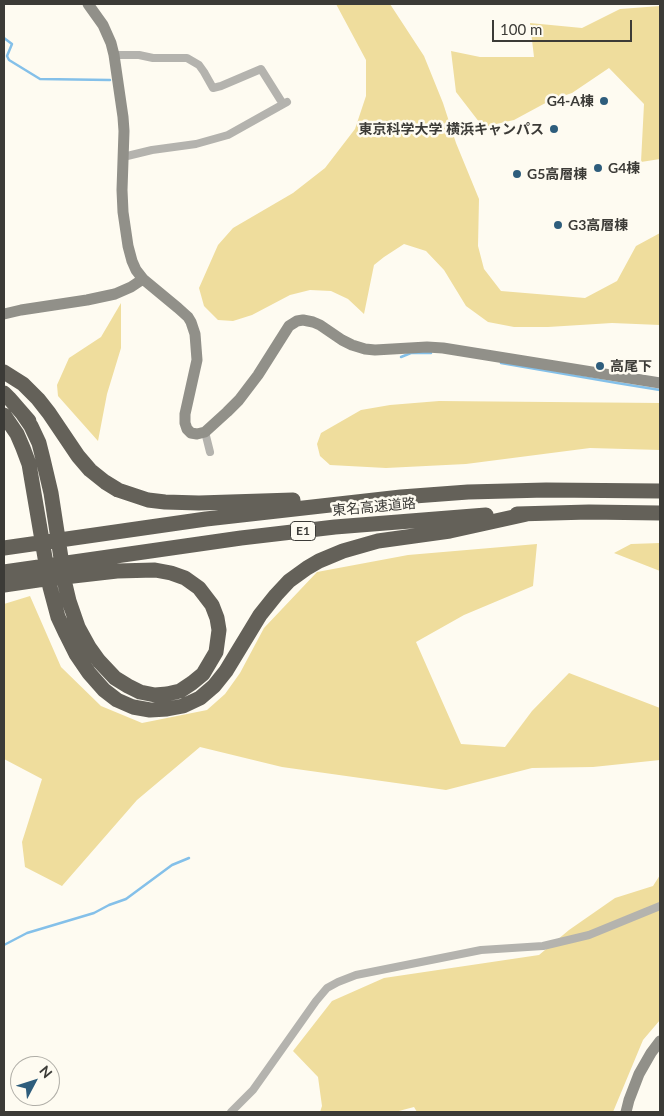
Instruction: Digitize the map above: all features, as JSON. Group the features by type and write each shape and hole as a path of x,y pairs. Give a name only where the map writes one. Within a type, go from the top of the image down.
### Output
{"highway":[{"path":"4,372 23,384 38,399 90,470 112,486 134,496 148,500 191,503 366,500"},
{"path":"4,393 22,413 42,441 58,493 73,582 77,600 85,624 115,678 140,692 155,695 180,691 203,674 216,652 219,630 212,605 198,588 184,578 171,573 155,570 81,568 37,574 4,585"},
{"path":"4,414 24,448 50,587 58,617 76,654 89,673 104,690 117,700 133,707 150,710 167,709 183,706 200,698 214,686 226,671 260,615 276,595 289,581 319,561 378,541 450,531 527,514"},
{"name":"東名高速道路","path":"4,548 206,519 366,500 468,492 588,489 660,491"},
{"name":"東名高速道路","path":"81,568 241,538 335,527 487,515 589,512 660,513"},
{"path":"4,572 37,574"}],"street":[{"path":"88,4 103,25 111,43 114,56 123,117 122,197 128,246 132,261 143,280 178,308 191,322 195,334 197,360 185,414 185,423 191,433 205,432 239,400 258,375 289,326 303,320 320,325 342,340 365,349 444,348 660,383"},
{"path":"114,56 128,54 152,58 187,58 199,65 213,88 260,69 285,103 228,135 196,144 152,150 123,157"},
{"path":"4,314 115,294 143,280"},
{"path":"205,432 210,452"},
{"path":"231,1112 253,1090 316,1001 327,988 338,982 356,975 481,950 543,946 589,935 660,906"},
{"path":"626,1112 639,1074 660,1041"}],"shaded area":[{"path":"336,4 390,4 424,56 479,199 478,246 484,269 501,291 585,298 617,281 636,246 660,233 660,325 612,323 514,327 488,322 466,306 444,270 426,251 404,244 374,265 364,314 348,299 331,291 310,290 290,295 252,315 233,321 218,320 204,306 199,288 218,245 233,228 293,193 325,168 355,129 366,96 366,60"},
{"path":"660,6 660,159 641,162 644,104 609,68 572,93 551,100 514,120 483,127 456,92 451,51 480,57 534,57 530,23 582,28 620,9"},
{"path":"121,303 121,348 107,394 98,441 58,396 57,385 69,358 101,337"},
{"path":"439,401 660,403 660,450 590,448 466,464 386,468 330,465 320,456 317,444 321,433 361,410 390,405"},
{"path":"660,543 660,571 614,553 631,544"},
{"path":"537,544 533,586 464,615 416,642 461,744 505,747 532,711 569,673 660,708 660,760 593,767 532,768 446,790 282,767 200,747 137,800 62,886 25,867 22,842 42,779 4,759 4,604 30,596 61,667 101,706 142,723 207,710 225,694 240,673 264,628 317,572 408,555"},
{"path":"660,875 660,1020 643,1040 613,1112 417,1112 414,1107 395,1112 320,1112 322,1106 318,1077 293,1051 332,1001 384,978 539,955 569,930 615,898 653,886"}],"waterway":[{"path":"4,38 12,44 7,56 9,60 40,79 110,80"},
{"path":"401,357 411,353 431,353"},
{"path":"501,363 660,390"},
{"path":"4,945 27,933 94,913 126,899 172,865 189,858"}],"place":[{"name":"G4-A棟","path":"604,101"},
{"name":"東京科学大学 横浜キャンパス","path":"554,129"},
{"name":"G4棟","path":"598,168"},
{"name":"G5高層棟","path":"517,174"},
{"name":"G3高層棟","path":"558,225"},
{"name":"高尾下","path":"600,366"}]}
